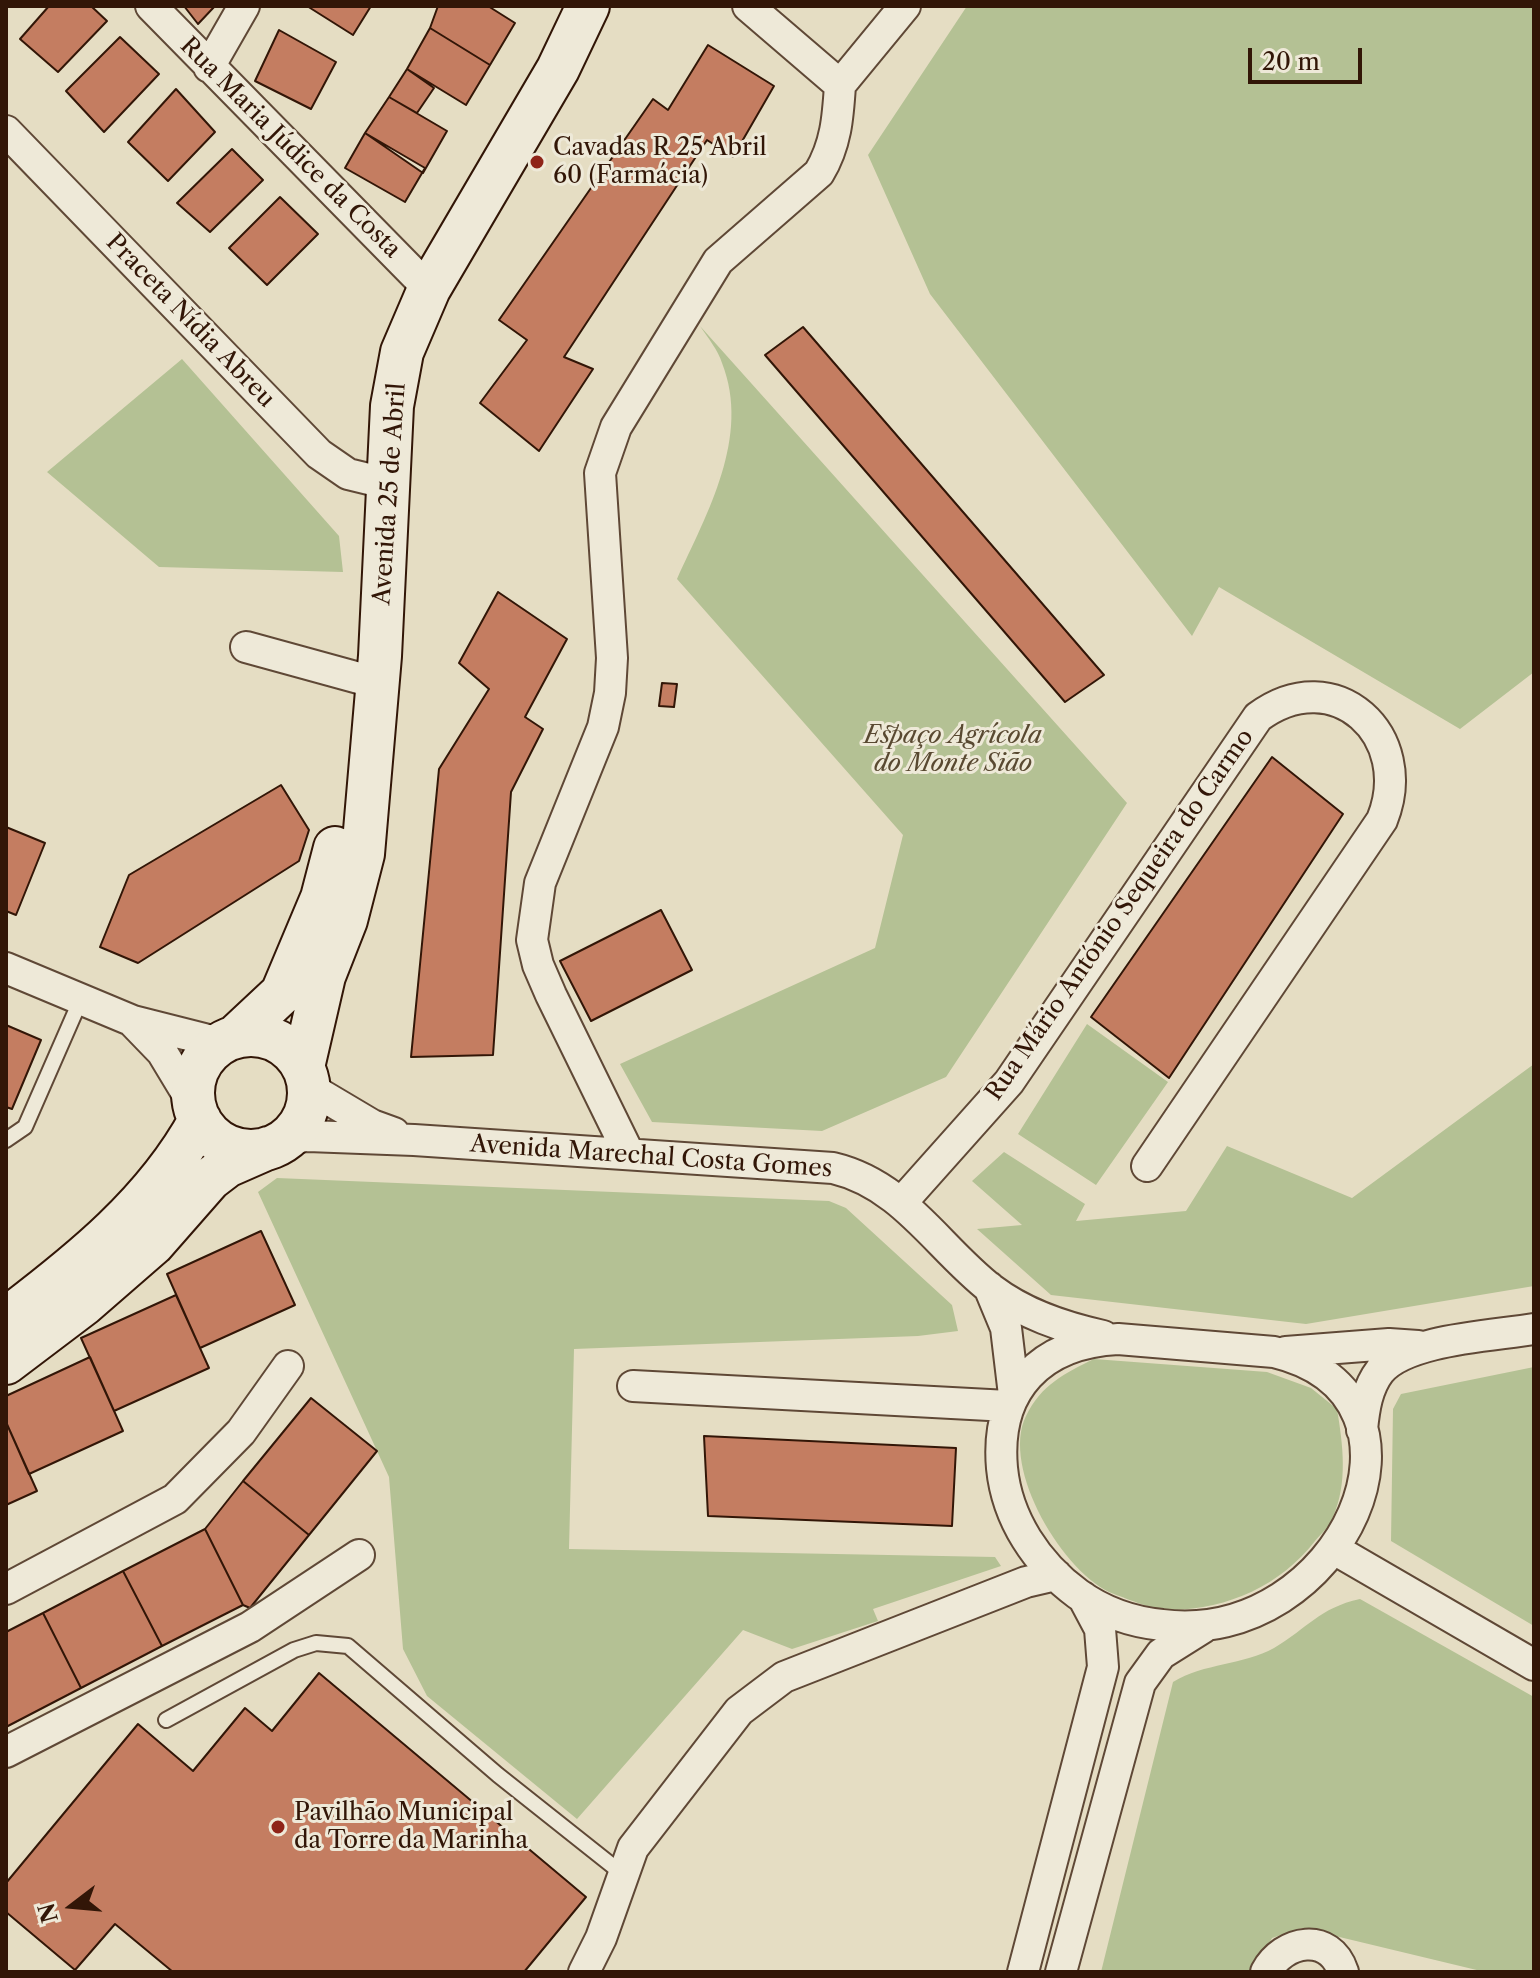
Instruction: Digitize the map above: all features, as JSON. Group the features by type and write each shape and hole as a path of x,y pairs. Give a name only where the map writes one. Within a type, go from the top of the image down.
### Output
{"main road":[{"name":"Avenida 25 de Abril","path":"306,1077 324,976 346,920 363,854 370,798 370,741 377,683 392,406 402,352 429,289 558,69 588,6"},
{"name":"Avenida 25 de Abril","path":"228,1040 282,993 322,898 370,741"},
{"path":"6,1319 74,1268 181,1156 197,1112 197,1070 228,1040 256,1034 275,1040 291,1051 306,1077 307,1106 299,1125 276,1144 227,1166 210,1179 153,1244 84,1304 6,1363"},
{"path":"197,1112 222,1143 236,1149 276,1144"}],"street":[{"name":"Rua Maria Júdice da Costa","path":"151,6 429,289"},
{"path":"209,67 244,6"},
{"path":"748,6 840,85"},
{"path":"629,1154 551,995 538,965 532,940 540,883 603,727 610,693 612,658 600,473 616,427 718,261 819,173 837,129 840,85 905,6"},
{"name":"Praceta Nídia Abreu","path":"6,131 319,454 348,474 389,484"},
{"path":"246,647 377,683"},
{"name":"Rua Mário António Sequeira do Carmo","path":"902,1202 1009,1082 1258,717 1292,697 1336,701 1361,714 1378,735 1391,762 1392,795 1382,820 1147,1166"},
{"path":"6,968 133,1021 228,1040"},
{"path":"133,1021 162,1052 197,1112"},
{"name":"Avenida Marechal Costa Gomes","path":"306,1077 372,1125 414,1140"},
{"name":"Avenida Marechal Costa Gomes","path":"276,1144 308,1136 414,1140 833,1168 857,1173 902,1202 989,1287 1017,1307 1044,1319 1118,1339"},
{"name":"Avenida Marechal Costa Gomes","path":"989,1287 1006,1328 1011,1400 1001,1457 1007,1495 1027,1541 1056,1575 1083,1597"},
{"path":"1083,1597 1102,1609 1138,1622 1180,1627 1206,1626 1252,1615 1276,1603 1312,1575 1334,1549 1350,1523 1366,1469 1362,1430 1370,1389 1380,1372 1392,1360 1424,1347 1534,1329"},
{"path":"633,1386 1011,1400 1024,1379 1058,1352 1078,1344 1118,1339 1274,1352 1296,1357 1328,1378 1347,1398 1362,1430"},
{"path":"1274,1352 1389,1344 1424,1347"},
{"path":"6,1589 175,1499 241,1432 288,1366"},
{"path":"1334,1549 1534,1665"},
{"path":"6,1752 250,1627 359,1555"},
{"path":"584,1972 601,1938 633,1848 739,1711 762,1690 809,1667 982,1599 1056,1575"},
{"path":"1023,1972 1103,1667 1100,1629 1083,1597"},
{"path":"1061,1972 1140,1683 1161,1654 1206,1626"},
{"path":"1055,1854 1091,1864"},
{"path":"1266,1972 1272,1962 1291,1947 1313,1944 1333,1955 1343,1972"}],"lane":[{"path":"7,1138 25,1127 81,999"},
{"path":"166,1720 294,1650 316,1643 348,1646 498,1775 624,1875"}],"green space":[{"path":"967,6 1534,6 1534,672 1460,729 1219,587 1192,636 930,294 868,155"},
{"name":"Espaço Agrícola do Monte Sião","path":"700,326 1127,803 946,1077 822,1131 652,1122 620,1064 875,948 903,835 677,579 722,474 731,419 730,391 722,363"},
{"path":"182,359 339,536 343,572 159,567 47,472"},
{"path":"1087,1024 1168,1082 1096,1185 1018,1134"},
{"path":"1534,1064 1534,1286 1306,1324 1051,1295 977,1229 1022,1225 972,1181 1004,1152 1085,1204 1076,1221 1186,1211 1227,1146 1352,1198"},
{"path":"277,1178 829,1201 846,1208 952,1305 958,1331 918,1336 574,1349 569,1549 995,1557 1001,1566 873,1609 878,1621 792,1649 743,1630 577,1819 427,1696 403,1649 389,1477 258,1192"},
{"path":"1094,1359 1267,1372 1311,1388 1337,1409 1341,1436 1341,1491 1328,1527 1301,1557 1270,1582 1252,1592 1213,1605 1193,1609 1158,1609 1114,1594 1095,1583 1057,1543 1042,1517 1029,1490 1020,1438 1026,1416 1046,1388"},
{"path":"1534,1367 1534,1626 1391,1541 1393,1409 1401,1394"},
{"path":"1360,1599 1534,1697 1534,1972 1485,1972 1302,1928 1272,1938 1255,1972 1101,1972 1173,1682 1198,1671 1262,1654 1324,1613"}],"building":[{"path":"49,6 91,6 107,21 58,72 20,39"},
{"path":"184,6 215,6 198,24"},
{"path":"307,6 371,6 353,35"},
{"path":"438,6 488,6 515,23 490,65 430,28"},
{"path":"430,28 490,65 466,105 407,69"},
{"path":"279,30 336,62 311,109 255,81"},
{"path":"120,37 159,74 104,132 66,91"},
{"path":"708,45 774,86 733,157 707,140 564,357 593,369 539,451 480,403 527,340 499,320 653,99 668,110"},
{"path":"407,69 434,88 417,113 389,97"},
{"path":"176,89 215,132 168,181 128,142"},
{"path":"389,97 447,131 423,173 365,133"},
{"path":"365,133 425,168 405,202 345,168"},
{"path":"232,149 263,180 210,232 177,203"},
{"path":"280,197 318,234 267,285 229,248"},
{"path":"803,327 1104,675 1065,702 765,355"},
{"path":"498,592 567,639 525,717 543,729 511,792 493,1055 411,1057 439,769 489,689 459,663"},
{"path":"662,683 677,684 674,707 659,706"},
{"path":"1272,757 1343,814 1169,1078 1091,1017"},
{"path":"281,785 309,830 299,861 138,963 100,947 129,875"},
{"path":"6,827 45,843 16,915 6,911"},
{"path":"661,910 692,970 591,1021 560,961"},
{"path":"6,1025 41,1040 12,1109 6,1107"},
{"path":"261,1231 295,1305 200,1348 167,1274"},
{"path":"176,1295 209,1368 114,1411 81,1338"},
{"path":"90,1357 123,1431 29,1474 6,1422 6,1396"},
{"path":"311,1398 377,1451 309,1535 243,1481"},
{"path":"6,1422 37,1491 6,1505"},
{"path":"704,1436 956,1448 952,1526 708,1516"},
{"path":"243,1481 309,1535 250,1608 243,1605 205,1529"},
{"path":"205,1529 243,1605 162,1646 123,1571"},
{"path":"123,1571 162,1646 81,1688 43,1613"},
{"path":"43,1613 81,1688 6,1727 6,1632"},
{"name":"Pavilhão Municipal da Torre da Marinha","path":"319,1673 586,1897 524,1972 173,1972 115,1924 75,1970 6,1912 6,1883 138,1724 193,1771 245,1708 272,1731"}],"place":[{"name":"Cavadas R 25 Abril 60 (Farmácia)","path":"537,162"},
{"name":"Pavilhão Municipal da Torre da Marinha","path":"278,1827"}]}
